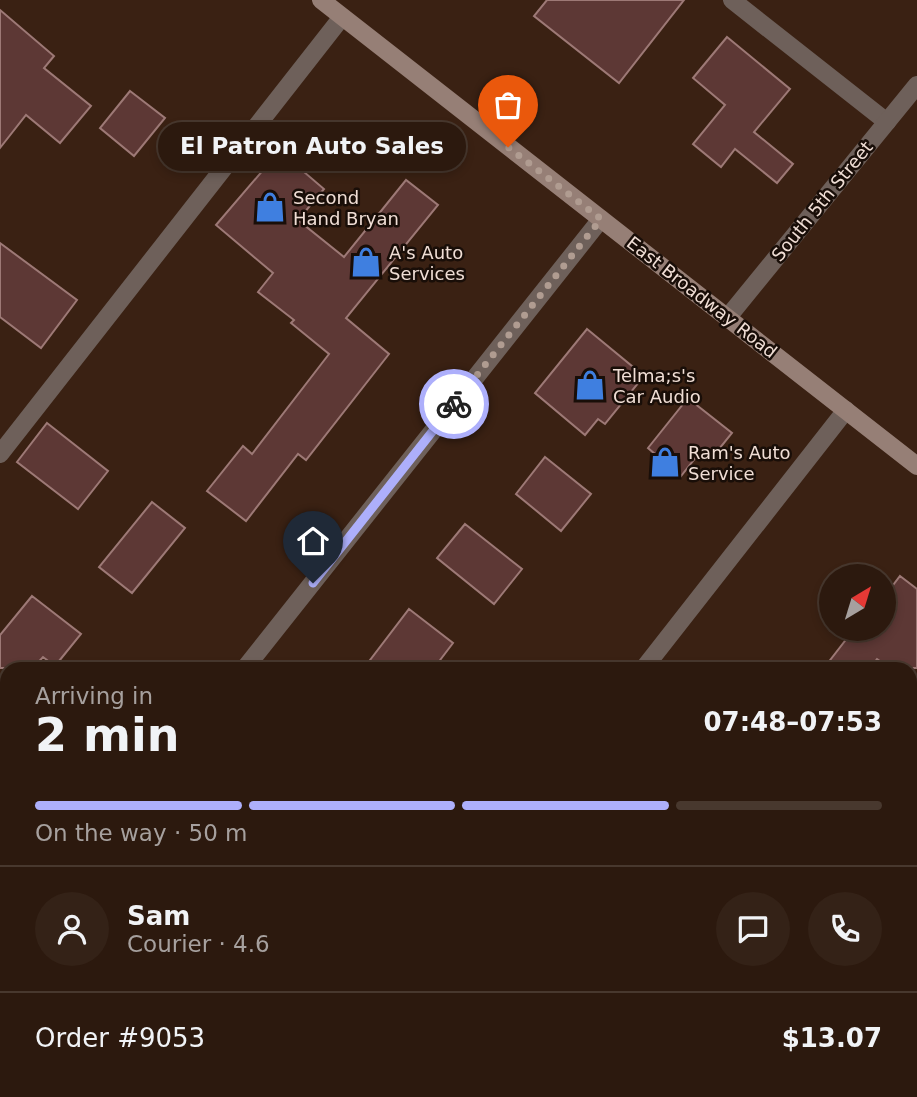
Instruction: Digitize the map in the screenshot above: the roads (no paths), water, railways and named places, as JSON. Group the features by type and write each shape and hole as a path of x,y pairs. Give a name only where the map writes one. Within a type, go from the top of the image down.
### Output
{"main road":[{"name":"East Broadway Road","path":"321,0 917,466"}],"street":[{"path":"732,0 887,122"},
{"path":"0,454 342,17"},
{"name":"South 5th Street","path":"728,317 917,85"},
{"path":"250,662 601,219"},
{"path":"649,662 846,410"}],"place":[{"name":"El Patron Auto Sales","path":"508,147"},
{"name":"Second Hand Bryan","path":"270,207"},
{"name":"A's Auto Services","path":"366,262"},
{"name":"Telma;s's Car Audio","path":"590,385"},
{"name":"Ram's Auto Service","path":"665,462"}]}
